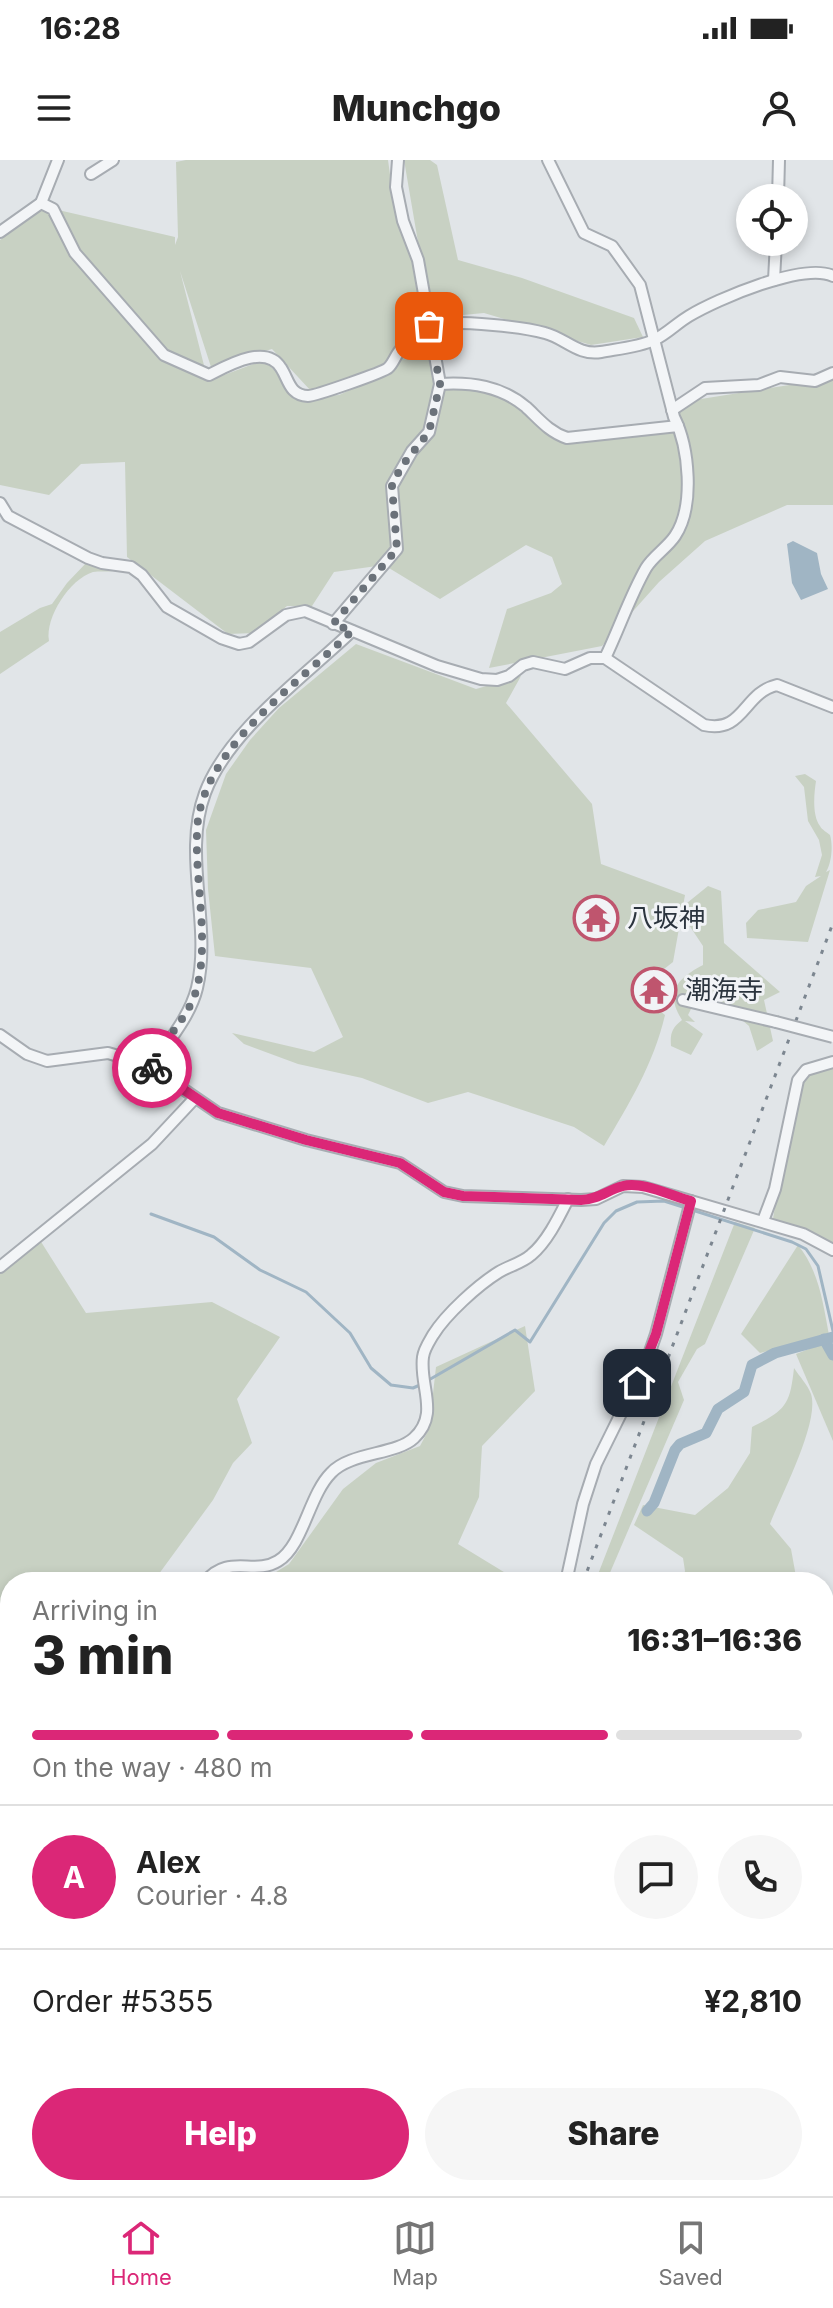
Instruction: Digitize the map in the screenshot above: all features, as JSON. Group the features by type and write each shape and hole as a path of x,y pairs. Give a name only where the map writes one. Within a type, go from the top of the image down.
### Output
{"street":[{"path":"0,232 41,203 58,160"},
{"path":"91,174 113,160"},
{"path":"333,624 397,549 392,486 401,467 429,432 440,384 418,260 403,221 396,187 398,160"},
{"path":"548,160 584,233 612,246 640,285 672,410 682,434 688,466 684,517 675,536 647,566 605,658"},
{"path":"778,184 779,160"},
{"path":"41,203 53,209 75,253 164,355 209,375 235,362 255,357 272,360 281,367 286,383 295,392 308,396 337,390 354,380 388,369 408,338 440,323 546,333 589,353 653,340 717,301 774,280 814,272 833,276"},
{"path":"774,280 775,256"},
{"path":"672,410 705,388 759,385 780,377 815,381 833,373"},
{"path":"440,384 483,385 523,405 556,434 567,438 678,426"},
{"path":"0,503 4,520 102,563 131,567 142,575 167,607 221,638 239,644 249,642 286,615 305,611 437,666 481,679 497,680 533,662 565,669 590,658 605,658 704,725 717,728 729,725 762,691 777,685 833,707"},
{"path":"151,1067 184,1018 196,991 201,958 196,830 205,793 225,755 242,732 352,631"},
{"path":"683,1000 833,1037"},
{"path":"0,1035 27,1054 47,1061 108,1053 151,1067 218,1113 306,1140 400,1163 444,1192 463,1196 596,1199 623,1186 643,1187 763,1221 808,1236 833,1250"},
{"path":"763,1221 775,1189 798,1080 806,1070 833,1062"},
{"path":"0,1267 152,1144 195,1098"},
{"path":"216,1572 233,1564 263,1566 279,1561 292,1546 322,1484 333,1470 349,1461 411,1441 423,1429 428,1415 423,1360 435,1331 481,1283 533,1254 568,1199"},
{"path":"568,1572 583,1504 596,1464 646,1363 656,1334 691,1201"}],"green space":[{"path":"388,160 392,189 413,264 423,324 402,334 386,365 311,391 272,349 211,367 180,271 208,381 264,360 293,398 339,395 390,372 409,341 426,334 440,384 498,391 566,440 583,444 567,438 676,426 682,402 815,381 833,375 833,505 787,505 705,541 659,582 602,646 489,668 507,609 551,593 562,584 552,557 526,545 440,599 384,565 334,572 312,606 287,606 255,633 228,634 127,557 125,462 81,464 49,495 0,485 0,240 41,206 175,237 175,245 178,237 176,162"},
{"path":"404,160 430,160 437,165 458,260 522,278 634,318 643,337 591,345 484,313 431,318"},
{"path":"88,561 113,571 93,572 76,582 55,610 49,641 0,674 0,632 52,604"},
{"path":"356,644 476,689 521,676 506,703 592,804 601,864 685,895 673,962 645,984 641,996 665,1015 660,1033 640,1083 604,1146 574,1127 468,1092 428,1103 362,1078 298,1064 244,1044 232,1033 314,1052 343,1037 311,968 215,956 206,830 226,774 250,740 279,708"},
{"path":"805,774 816,781 814,798 817,821 830,835 832,848 826,872 830,870 808,942 747,938 746,923 758,910 796,902 806,886 821,876 815,877 822,855 819,840 808,821 804,787 795,776"},
{"path":"708,886 721,891 724,943 780,992 764,1000 773,1041 757,1051 749,1026 716,998 693,1005 688,1015 695,1022 685,1021 703,1034 691,1055 671,1046 672,1031 682,1020 674,1002 676,988 680,981 703,965 703,946 687,922 687,903"},
{"path":"833,1067 833,1243 773,1220 781,1168 800,1089 811,1074"},
{"path":"735,1222 755,1228 705,1344 697,1349 678,1382 684,1400 610,1572 599,1572"},
{"path":"38,1237 86,1313 212,1302 280,1337 237,1399 252,1443 233,1463 213,1500 160,1572 0,1572 0,1271 11,1267"},
{"path":"798,1245 815,1276 829,1335 760,1353 741,1334"},
{"path":"525,1326 535,1391 482,1446 479,1497 458,1544 504,1572 276,1572 289,1564 343,1489 376,1463 420,1446 429,1429 436,1367"},
{"path":"827,1342 833,1344 833,1441 796,1354"},
{"path":"794,1368 811,1394 810,1422 770,1524 791,1549 795,1572 685,1572 683,1558 634,1525 643,1505 695,1515 728,1488 750,1453 752,1427 779,1411 791,1390"}],"water":[{"path":"793,541 817,553 828,589 801,600 792,583 787,544"}],"waterway":[{"path":"427,1381 515,1330 530,1342 604,1223 616,1211 637,1202 664,1201 806,1249 818,1266 833,1331"},
{"path":"151,1214 214,1237 260,1270 306,1292 350,1333 371,1368 391,1385 413,1388 420,1385"},
{"path":"647,1511 654,1503 675,1450 680,1444 706,1433 718,1409 744,1392 752,1365 775,1353 833,1337"},
{"path":"824,1339 833,1355"}],"railway":[{"path":"587,1572 833,923"}],"way so far":[{"path":"152,1068 184,1018 196,991 201,958 196,830 205,793 225,755 242,732 352,631 333,624 397,549 392,486 401,467 429,432 440,384 429,326"}],"place":[{"name":"八坂神","path":"596,918"},
{"name":"潮海寺","path":"654,990"}],"route":[{"path":"152,1068 218,1113 306,1140 400,1163 444,1192 463,1196 581,1200 596,1199 623,1186 643,1187 691,1201 656,1334 637,1383"}]}
